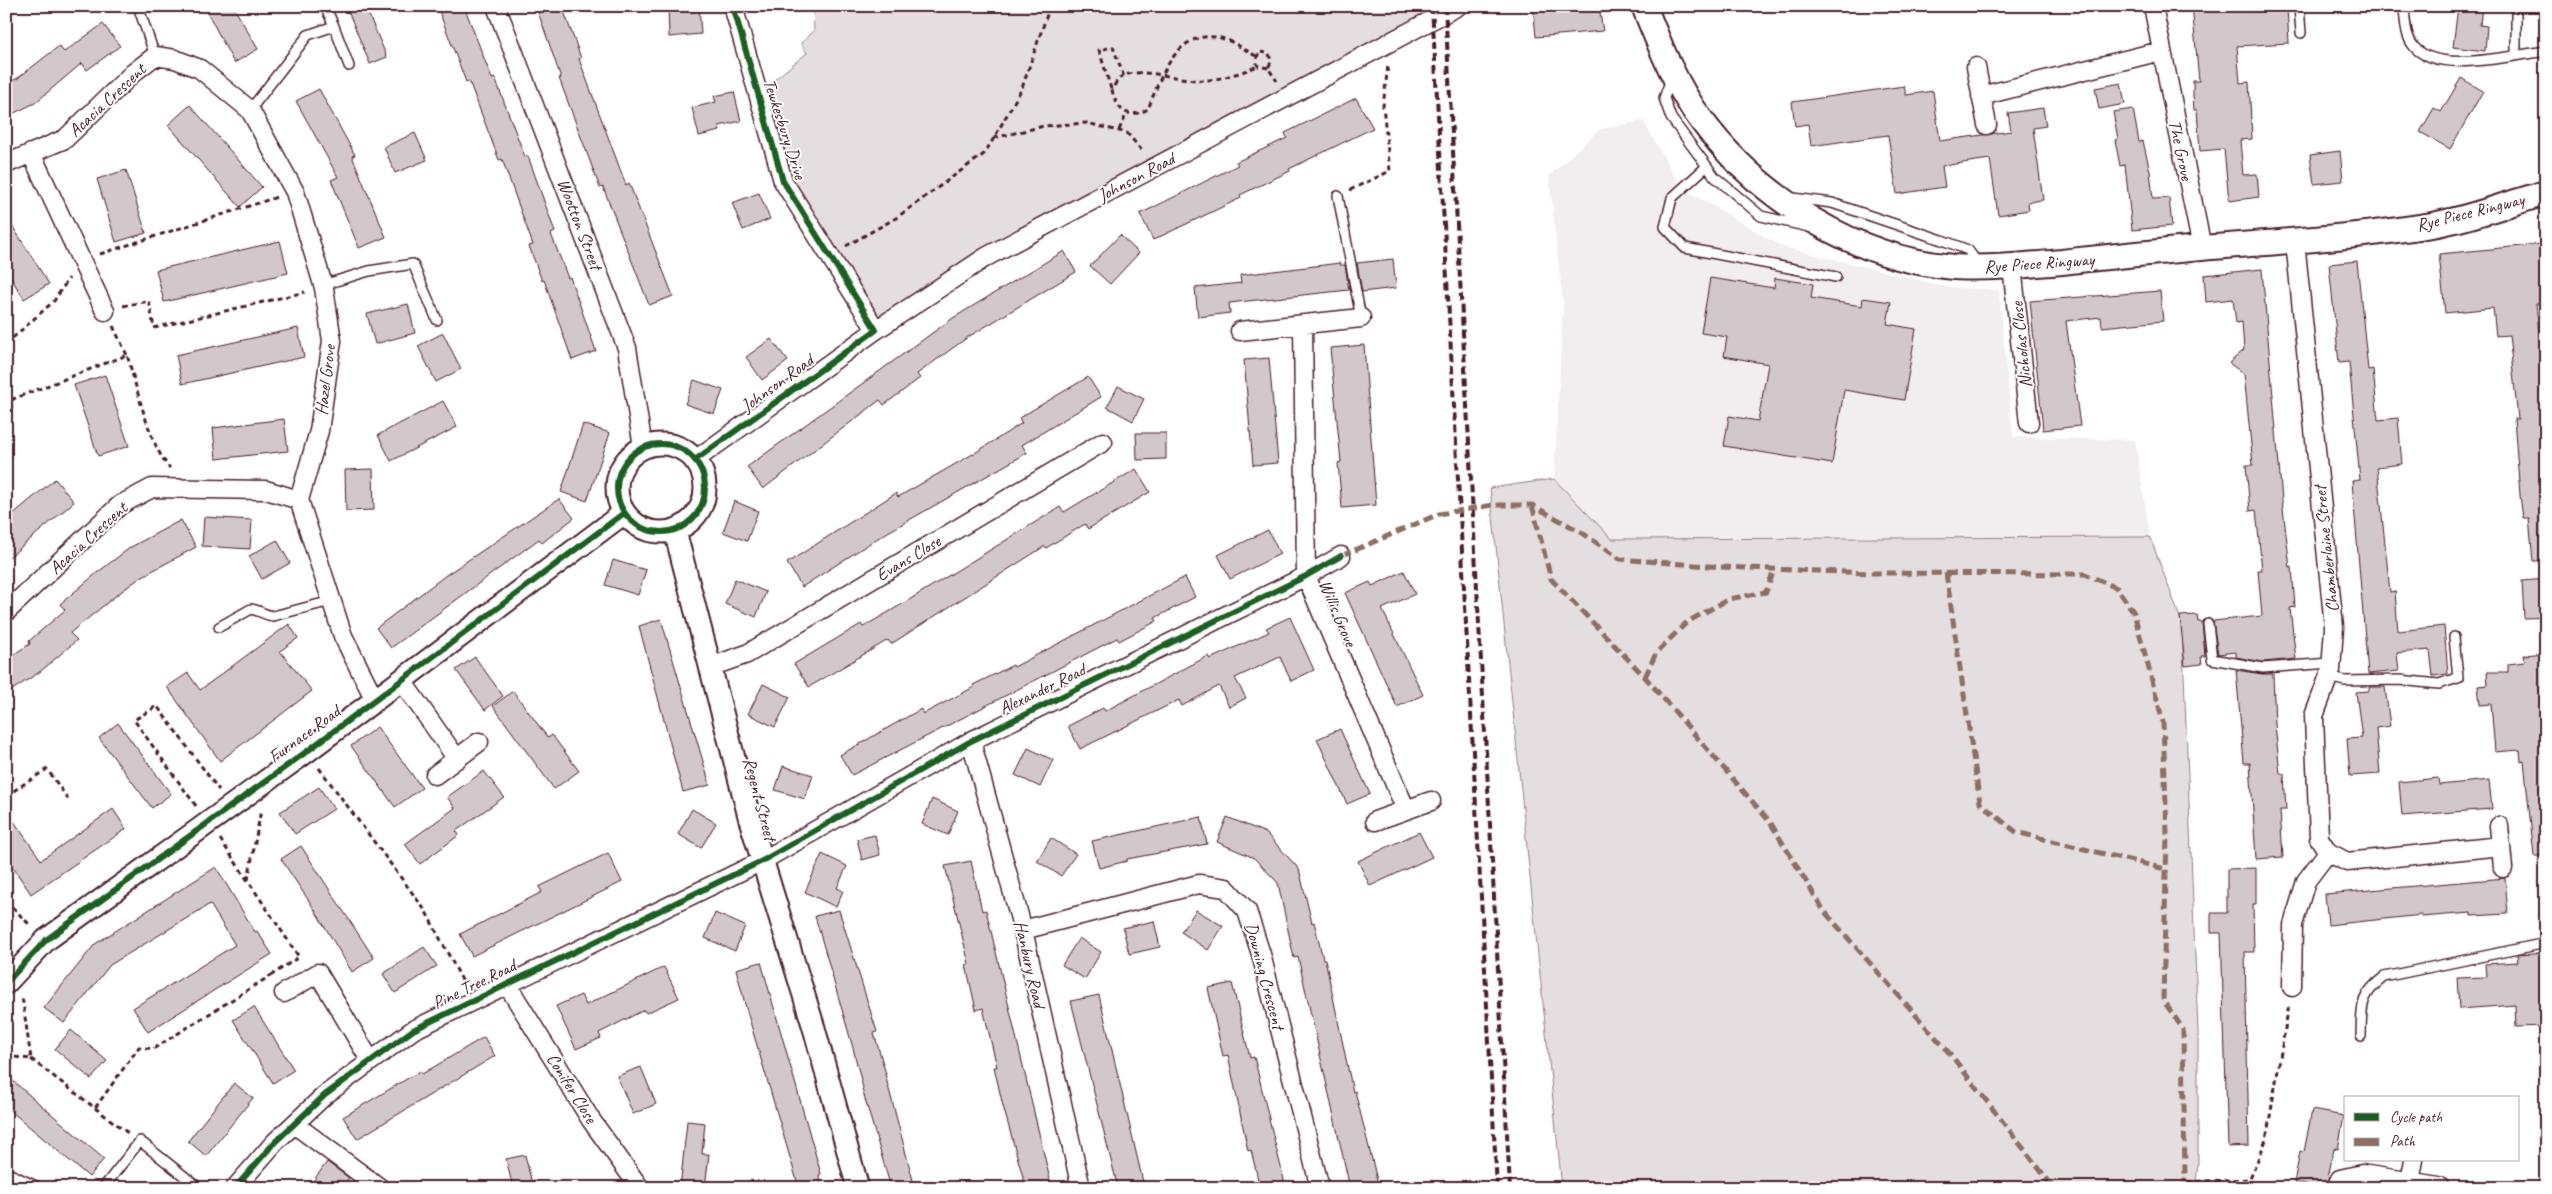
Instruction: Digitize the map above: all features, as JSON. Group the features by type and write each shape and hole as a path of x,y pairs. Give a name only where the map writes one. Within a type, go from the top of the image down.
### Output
{"main road":[{"name":"Rye Piece Ringway","path":"1644,6 1685,95 1708,128 1733,158 1776,196 1809,219 1880,250 1921,262 1982,268 2202,248 2294,242 2434,225 2546,193"}],"street":[{"name":"Wootton Street","path":"496,6 627,348 644,447"},
{"name":"Tewkesbury Drive","path":"733,6 783,181 876,330"},
{"name":"Johnson Road","path":"695,460 876,330 986,257 1458,6"},
{"name":"The Grove","path":"2153,6 2160,51 2202,248"},
{"path":"1981,96 2160,51"},
{"name":"Hazel Grove","path":"155,56 175,59 200,69 250,110 295,192 324,286 332,341 318,431 299,500"},
{"name":"Acacia Crescent","path":"6,164 65,139 134,73 155,56"},
{"path":"1976,67 1987,125"},
{"path":"31,153 105,310"},
{"name":"Chamberlaine Street","path":"2294,242 2334,628 2330,670 2314,716 2319,838 2328,852"},
{"name":"Nicholas Close","path":"2012,266 2029,423"},
{"path":"1240,331 1361,318"},
{"name":"Willis Grove","path":"1303,325 1306,576 1406,810"},
{"name":"Evans Close","path":"710,667 747,654 1102,442"},
{"path":"657,444 671,445 684,450 702,470 706,494 696,517 686,525 675,530 664,533 647,530 632,522 624,513 618,495 618,476 624,464 644,447 657,444"},
{"name":"Acacia Crescent","path":"6,612 120,505 152,488 266,490 299,500"},
{"path":"299,500 342,636 375,700"},
{"name":"Furnace Road","path":"12,977 46,940 306,752 624,513"},
{"name":"Regent Street","path":"675,530 762,861 814,1028 858,1188"},
{"name":"Alexander Road","path":"762,861 971,741 1306,576 1341,556"},
{"path":"402,681 457,759"},
{"name":"Hanbury Road","path":"971,741 1022,930 1082,1188"},
{"path":"435,775 479,742"},
{"path":"1375,821 1432,801"},
{"path":"2499,826 2503,868"},
{"path":"2292,987 2293,925 2306,881 2328,852 2347,862 2501,846"},
{"name":"Pine Tree Road","path":"236,1188 275,1142 325,1095 413,1030 508,986 762,861"},
{"name":"Downing Crescent","path":"1022,930 1199,884 1226,888 1247,911 1261,954 1320,1188"},
{"path":"284,993 318,973 370,1060"},
{"name":"Conifer Close","path":"508,986 591,1120 640,1188"},
{"path":"294,1124 380,1188"},
{"path":"2410,1181 2414,1162"},
{"path":"2336,1188 2340,1179 2362,1174 2439,1186"}],"lane":[{"path":"138,6 155,56"},
{"path":"324,6 334,26 349,66"},
{"path":"2299,6 2301,34"},
{"path":"2404,6 2406,29 2411,44 2422,54 2456,62 2546,51"},
{"path":"2516,6 2516,55"},
{"path":"250,110 308,35 334,26"},
{"path":"1673,72 1664,98 1671,118 1715,177 1761,216 1840,234"},
{"path":"1707,166 1672,198 1665,227 1685,248 1836,277"},
{"path":"1338,196 1361,318"},
{"path":"1776,196 1832,203 1942,240 1968,250 1982,268"},
{"path":"324,286 369,271 413,264 437,320"},
{"path":"219,627 251,609 263,615 273,616 331,601"},
{"path":"2208,624 2212,659 2263,668 2330,670 2345,682 2399,680 2439,684 2458,678 2454,637"},
{"path":"2361,1036 2362,1001 2370,988 2384,978 2546,942"},
{"path":"103,1188 140,1141 198,1188"},
{"path":"6,1172 40,1188"}],"path":[{"path":"831,256 896,218 984,154 1022,88 1050,6"},
{"path":"1124,76 1113,47 1099,50 1116,104 1127,113 1137,114 1148,108 1161,75 1170,59 1189,41 1222,38 1256,56"},
{"path":"1338,196 1390,171 1383,106 1390,41"},
{"path":"1256,56 1264,51 1269,53 1271,62 1268,68"},
{"path":"1256,56 1258,66"},
{"path":"1112,90 1124,76 1137,72 1161,75 1184,81 1209,80 1258,66 1268,68 1287,96"},
{"path":"1119,130 1127,113"},
{"path":"994,138 1044,126 1087,123 1127,133 1156,166"},
{"path":"6,344 54,301 81,260 295,192"},
{"path":"190,488 164,462 149,425 127,355 105,310 148,301 154,328 324,286"},
{"path":"6,427 13,399 127,355"},
{"path":"95,1108 139,1047 153,1049 299,957 208,822 134,720 157,706 231,806"},
{"path":"306,752 426,910 473,1002"},
{"path":"6,796 47,769 70,802"},
{"path":"248,881 267,780"},
{"path":"6,901 46,940"},
{"path":"270,976 284,993"},
{"path":"12,977 31,1059"},
{"path":"2184,1188 2185,1182 2250,1179 2266,1140 2292,987"},
{"path":"6,1056 31,1059 140,1141"}],"shaded area":[{"path":"813,6 1420,6 1421,20 877,322 789,178 764,88 807,53 801,43 814,31"},
{"path":"1643,121 1681,187 1783,247 1947,287 1999,290 2013,437 2135,440 2150,537 1612,539 1554,479 1563,304 1549,176 1600,129"},
{"path":"1554,479 1612,539 2150,537 2182,623 2198,1032 2198,1165 2195,1188 1562,1188 1490,488"}],"building":[{"path":"204,6 233,6 258,49 234,63"},
{"path":"346,6 365,6 387,57 370,64"},
{"path":"437,6 464,6 492,79 495,78 525,157 528,156 555,232 551,234 568,278 570,277 596,351 572,360 544,280 542,281 529,246 533,245 502,159 499,160 469,81 466,82"},
{"path":"536,6 562,6 581,58 579,59 626,185 629,183 673,296 649,305 603,187 600,188 559,78 561,78"},
{"path":"668,6 699,6 701,34 669,37"},
{"path":"1533,6 1599,6 1603,31 1536,37"},
{"path":"2192,6 2287,6 2289,43 2237,46 2240,83 2249,82 2252,139 2240,140 2243,175 2257,174 2259,197 2229,201 2224,149 2200,151 2197,110 2194,110 2193,95 2193,81 2199,81"},
{"path":"2458,6 2482,6 2480,25 2487,26 2485,51 2453,47"},
{"path":"103,24 120,46 87,70 82,63 35,103 6,117 6,84 18,78 59,46 64,52"},
{"path":"2461,78 2483,91 2450,149 2420,132 2434,108 2441,112"},
{"path":"2121,83 2125,104 2099,109 2095,88"},
{"path":"1904,86 1906,95 1933,91 1940,141 2011,131 2008,113 2043,108 2046,126 2033,128 2043,200 2028,202 2029,210 1998,215 1990,159 1942,166 1945,187 1897,194 1888,135 1811,146 1808,124 1795,126 1792,102"},
{"path":"319,89 355,155 352,156 386,237 359,248 331,180 338,177 296,101"},
{"path":"734,92 741,121 719,126 720,131 699,136 692,108 716,102 714,96"},
{"path":"1356,98 1373,128 1289,169 1290,171 1240,195 1241,198 1153,240 1140,214 1238,165 1236,162 1287,138 1285,133"},
{"path":"190,105 262,187 240,207 168,125"},
{"path":"2133,109 2139,142 2143,141 2150,171 2153,199 2169,198 2172,226 2132,230 2125,165 2120,166 2115,140 2118,139 2113,112"},
{"path":"415,133 427,160 395,173 384,147"},
{"path":"2340,151 2343,181 2314,184 2310,155"},
{"path":"126,170 146,233 116,242 97,179"},
{"path":"759,193 770,219 743,230 732,203"},
{"path":"6,216 49,284 24,299 6,270"},
{"path":"1120,235 1139,253 1110,284 1090,266"},
{"path":"280,241 288,273 164,302 156,270"},
{"path":"2542,244 2546,303 2536,304 2546,398 2546,561 2533,561 2529,518 2523,518 2520,495 2514,419 2518,419 2509,335 2496,336 2493,308 2445,313 2439,254"},
{"path":"1064,251 1076,272 968,337 917,374 920,378 884,405 880,400 763,489 747,467 953,318"},
{"path":"1393,259 1396,288 1362,292 1357,263"},
{"path":"2357,261 2368,370 2373,369 2378,420 2398,418 2402,464 2377,467 2390,592 2395,591 2398,631 2444,626 2448,674 2433,676 2430,650 2397,653 2399,671 2368,674 2352,481 2360,480 2349,362 2339,363 2329,264"},
{"path":"1340,263 1340,265 1345,265 1349,290 1229,303 1230,313 1198,317 1195,288 1241,283 1240,275"},
{"path":"2262,269 2282,500 2290,568 2292,567 2295,607 2290,608 2296,659 2263,662 2236,657 2236,652 2218,654 2213,621 2262,616 2258,570 2262,570 2256,510 2250,511 2246,465 2253,465 2244,374 2229,363 2244,350 2242,322 2236,323 2233,299 2206,302 2204,275"},
{"path":"1710,278 1774,288 1775,278 1813,284 1811,298 1862,306 1863,298 1891,302 1887,324 1916,329 1904,400 1844,390 1832,464 1724,446 1729,416 1758,421 1768,364 1724,356 1727,337 1701,333"},
{"path":"2160,291 2163,321 2102,327 2101,317 2066,321 2080,426 2043,430 2030,301"},
{"path":"408,304 415,333 375,344 367,314"},
{"path":"298,328 304,357 182,384 176,355"},
{"path":"443,333 461,369 436,382 418,346"},
{"path":"771,339 788,361 762,380 746,357"},
{"path":"1364,345 1376,505 1342,508 1338,463 1341,462 1330,348"},
{"path":"1269,358 1278,463 1253,465 1244,360"},
{"path":"105,375 129,446 98,456 74,385"},
{"path":"1088,377 1101,397 1022,445 1027,453 881,536 802,587 787,563 896,493 898,497 978,451 1022,423 1019,418"},
{"path":"694,380 723,390 714,414 685,404"},
{"path":"1118,386 1144,399 1133,421 1107,407"},
{"path":"443,401 457,427 391,461 378,435"},
{"path":"284,419 288,451 216,459 213,428"},
{"path":"583,424 610,433 587,501 561,492"},
{"path":"1136,433 1166,433 1166,459 1137,460"},
{"path":"373,469 374,510 346,511 345,470"},
{"path":"1136,469 1150,492 1088,529 1085,524 1046,548 1045,546 891,644 888,640 809,687 794,664 861,624 863,627 904,603 1060,507 1064,512"},
{"path":"55,479 74,502 6,560 6,520"},
{"path":"559,499 574,518 542,543 539,539 391,648 376,628 446,575"},
{"path":"734,501 758,511 747,541 723,532"},
{"path":"204,517 252,520 250,549 202,546"},
{"path":"181,520 196,547 141,577 118,594 70,633 77,640 41,671 6,694 6,659 30,644 29,641 65,610 60,604 131,547"},
{"path":"1268,530 1280,554 1230,579 1218,555"},
{"path":"277,540 290,563 262,579 249,556"},
{"path":"613,560 646,570 638,595 605,585"},
{"path":"1404,571 1415,594 1382,609 1423,695 1397,707 1345,593 1370,582 1372,586"},
{"path":"1185,577 1195,597 1155,618 1157,621 1119,641 1117,638 852,775 840,755 921,709 923,714 974,687 973,685 1013,665 1014,667"},
{"path":"735,579 766,592 756,617 725,604"},
{"path":"2546,579 2546,617 2524,618 2522,581"},
{"path":"2197,615 2198,622 2202,622 2205,656 2201,656 2202,664 2185,666 2180,616"},
{"path":"1290,617 1314,670 1291,681 1280,657 1235,678 1246,698 1229,707 1219,686 1182,706 1179,700 1080,749 1068,726 1103,708 1105,711 1208,656 1210,659 1269,632 1266,628"},
{"path":"661,619 710,785 683,792 639,626"},
{"path":"289,624 298,638 280,651 312,691 220,761 167,687 188,673 200,690"},
{"path":"2546,653 2546,856 2534,856 2524,761 2521,762 2520,750 2495,752 2491,704 2480,705 2478,686 2488,685 2487,672 2508,672 2508,664 2525,662 2524,655"},
{"path":"475,657 503,696 485,710 456,670"},
{"path":"2236,670 2273,674 2275,724 2280,774 2284,774 2286,810 2280,810 2283,857 2256,859 2250,763 2244,763"},
{"path":"763,684 790,697 775,727 748,714"},
{"path":"2369,687 2385,687 2390,726 2376,728 2380,774 2350,776 2347,739 2362,738 2356,692 2369,691"},
{"path":"513,691 548,738 552,735 579,771 554,789 493,706"},
{"path":"118,723 171,794 152,808 99,738"},
{"path":"377,727 422,788 395,807 351,746"},
{"path":"1340,729 1370,794 1347,804 1317,739"},
{"path":"1028,748 1053,760 1040,787 1015,775"},
{"path":"783,766 813,775 805,799 775,790"},
{"path":"484,771 504,797 456,831 459,835 420,864 405,844 455,808 447,797"},
{"path":"2438,778 2439,785 2489,780 2492,809 2402,816 2399,782"},
{"path":"319,787 334,809 295,834 280,812"},
{"path":"932,799 958,811 948,835 922,824"},
{"path":"113,809 126,829 31,894 6,857 6,810 41,860"},
{"path":"692,809 716,823 701,848 678,834"},
{"path":"1201,817 1207,844 1127,859 1127,861 1099,868 1092,841"},
{"path":"1227,817 1266,833 1299,869 1312,923 1314,922 1323,959 1325,959 1353,1092 1355,1091 1379,1188 1350,1188 1298,957 1294,958 1278,883 1254,858 1217,842"},
{"path":"1419,832 1432,857 1370,886 1358,861"},
{"path":"875,835 880,855 862,860 857,839"},
{"path":"1051,838 1076,854 1061,876 1037,861"},
{"path":"301,846 374,958 352,972 313,907 281,859"},
{"path":"608,853 622,882 472,956 460,934 542,892 539,887"},
{"path":"822,854 847,866 837,888 843,891 836,907 805,892"},
{"path":"971,861 982,911 986,910 1052,1188 1026,1188 1003,1106 994,1067 997,1067 983,1008 976,1010 966,965 969,964 945,866"},
{"path":"216,867 255,932 257,931 272,954 148,1032 133,1008 235,945 210,904 110,965 64,1023 44,1008 95,944"},
{"path":"2256,868 2256,904 2253,904 2254,952 2245,952 2249,1146 2228,1147 2221,933 2211,933 2211,913 2227,913 2227,869"},
{"path":"2505,878 2508,914 2471,916 2471,913 2422,917 2422,915 2328,925 2325,894"},
{"path":"839,910 877,1032 874,1033 915,1188 891,1188 862,1089 853,1048 815,916"},
{"path":"1196,910 1223,926 1208,950 1181,932"},
{"path":"715,913 745,926 735,951 705,938"},
{"path":"1154,921 1160,947 1129,954 1123,928"},
{"path":"1079,938 1101,952 1085,979 1062,965"},
{"path":"424,947 437,966 395,993 383,974"},
{"path":"2546,953 2546,1026 2516,1027 2515,1005 2459,1009 2457,978 2486,977 2485,964 2518,962 2517,955"},
{"path":"761,962 821,1174 819,1175 823,1188 799,1188 746,1008 736,969"},
{"path":"664,967 679,998 646,1013 644,1010 599,1033 601,1038 576,1049 556,1006 581,995 586,1005"},
{"path":"1232,983 1250,1058 1254,1057 1286,1188 1260,1188 1251,1150 1248,1151 1228,1055 1223,1056 1208,988"},
{"path":"1099,995 1144,1186 1135,1188 1118,1188 1071,1001"},
{"path":"254,1007 294,1070 273,1083 233,1020"},
{"path":"71,1030 107,1061 91,1079 55,1049"},
{"path":"484,1037 495,1056 357,1139 343,1117 420,1071 422,1074"},
{"path":"641,1067 656,1104 633,1114 617,1076"},
{"path":"6,1075 104,1159 89,1177 6,1107"},
{"path":"234,1083 253,1098 206,1156 188,1141"},
{"path":"2312,1110 2344,1116 2338,1149 2334,1148 2326,1188 2294,1183 2300,1151 2304,1152"},
{"path":"687,1121 705,1123 702,1154 709,1154 705,1188 680,1188"},
{"path":"525,1155 533,1188 513,1188 506,1159"},
{"path":"327,1162 349,1178 342,1188 308,1188"}],"railway":[{"path":"1432,6 1497,1188"},
{"path":"1445,6 1510,1188"}],"marked path":[{"path":"1341,556 1439,514 1493,505 1532,505 1581,532 1620,559 1721,567 1869,573 2085,574 2117,588 2134,613 2163,722 2167,834 2163,1000 2183,1029 2185,1182"},
{"path":"1532,505 1551,579 1645,677 1770,822 1824,911 1951,1055 2054,1188"},
{"path":"1645,677 1656,653 1687,622 1729,599 1766,592 1774,570"},
{"path":"1946,573 1980,803 2016,832 2165,869"}],"cycle path":[{"path":"695,460 876,330 783,181 733,6"},
{"path":"661,444 678,447 686,451 698,463 702,471 705,488 702,505 698,513 686,525 678,529 661,532 644,529 636,525 624,513 620,505 617,488 620,471 624,463 636,451 644,447 661,444"},
{"path":"6,983 46,940 306,752 624,513"},
{"path":"235,1188 275,1142 325,1095 413,1030 762,861 971,741 1306,576 1341,556"}]}
